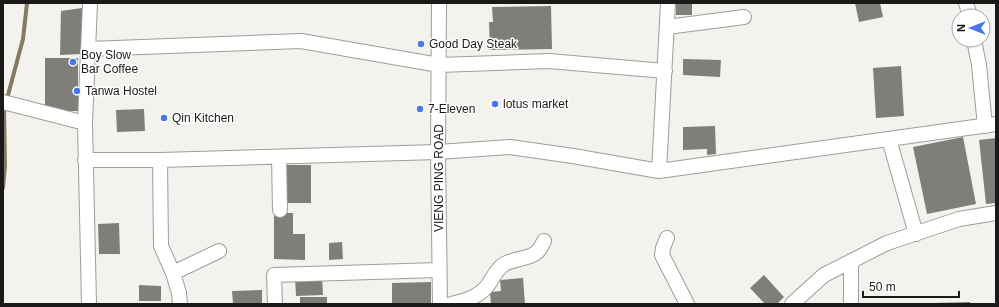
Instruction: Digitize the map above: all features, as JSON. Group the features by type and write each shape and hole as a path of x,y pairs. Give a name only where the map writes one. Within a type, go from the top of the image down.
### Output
{"street":[{"path":"89,304 85,123 90,3"},
{"name":"VIENG PING ROAD","path":"439,3 440,65 438,152 440,304"},
{"path":"659,171 668,3"},
{"path":"667,28 744,17"},
{"path":"88,49 301,41 440,65 549,62 665,71"},
{"path":"85,160 160,160 438,152 510,147 659,171 990,125 976,48"},
{"path":"3,102 85,123"},
{"path":"889,139 916,234"},
{"path":"279,156 280,210"},
{"path":"160,160 161,246 173,273 179,293 180,304"},
{"path":"792,304 824,275 887,243 959,219 996,212"},
{"path":"667,238 662,255 687,304"},
{"path":"451,304 469,300 481,292 504,264 537,252 544,242"},
{"path":"173,273 219,251"},
{"path":"851,262 851,304"},
{"path":"274,304 274,275 440,270"}],"building":[{"path":"676,3 692,3 692,15 676,15"},
{"path":"855,3 880,3 883,17 859,22"},
{"path":"551,6 552,49 490,50 489,22 493,22 492,7"},
{"path":"82,8 82,54 60,55 61,11"},
{"path":"45,58 78,58 78,111 45,111"},
{"path":"683,59 721,60 720,77 683,75"},
{"path":"901,66 904,116 876,118 873,68"},
{"path":"144,109 145,131 117,132 116,110"},
{"path":"715,126 716,154 707,155 707,149 683,150 683,127"},
{"path":"963,137 976,204 927,214 913,147"},
{"path":"996,138 996,203 986,204 979,140"},
{"path":"283,165 311,165 311,203 283,203"},
{"path":"274,213 293,213 293,234 305,234 305,260 274,259"},
{"path":"119,223 120,254 99,254 98,224"},
{"path":"342,242 343,259 329,260 329,243"},
{"path":"764,275 784,297 777,304 765,304 750,288"},
{"path":"322,276 323,295 296,296 295,277"},
{"path":"523,278 525,304 491,304 490,292 501,291 500,280"},
{"path":"431,282 431,304 392,304 392,283"},
{"path":"139,285 161,286 161,301 139,301"},
{"path":"262,290 262,304 233,304 232,291"},
{"path":"300,297 327,297 327,304 300,304"},
{"path":"970,302 970,304 933,304 933,303"}],"waterway":[{"path":"3,188 5,165 4,110 23,39 27,3"}],"place":[{"name":"Good Day Steak","path":"421,44"},
{"name":"Boy Slow Bar Coffee","path":"73,62"},
{"name":"Tanwa Hostel","path":"77,91"},
{"name":"lotus market","path":"495,104"},
{"name":"7-Eleven","path":"420,109"},
{"name":"Qin Kitchen","path":"164,118"}]}
